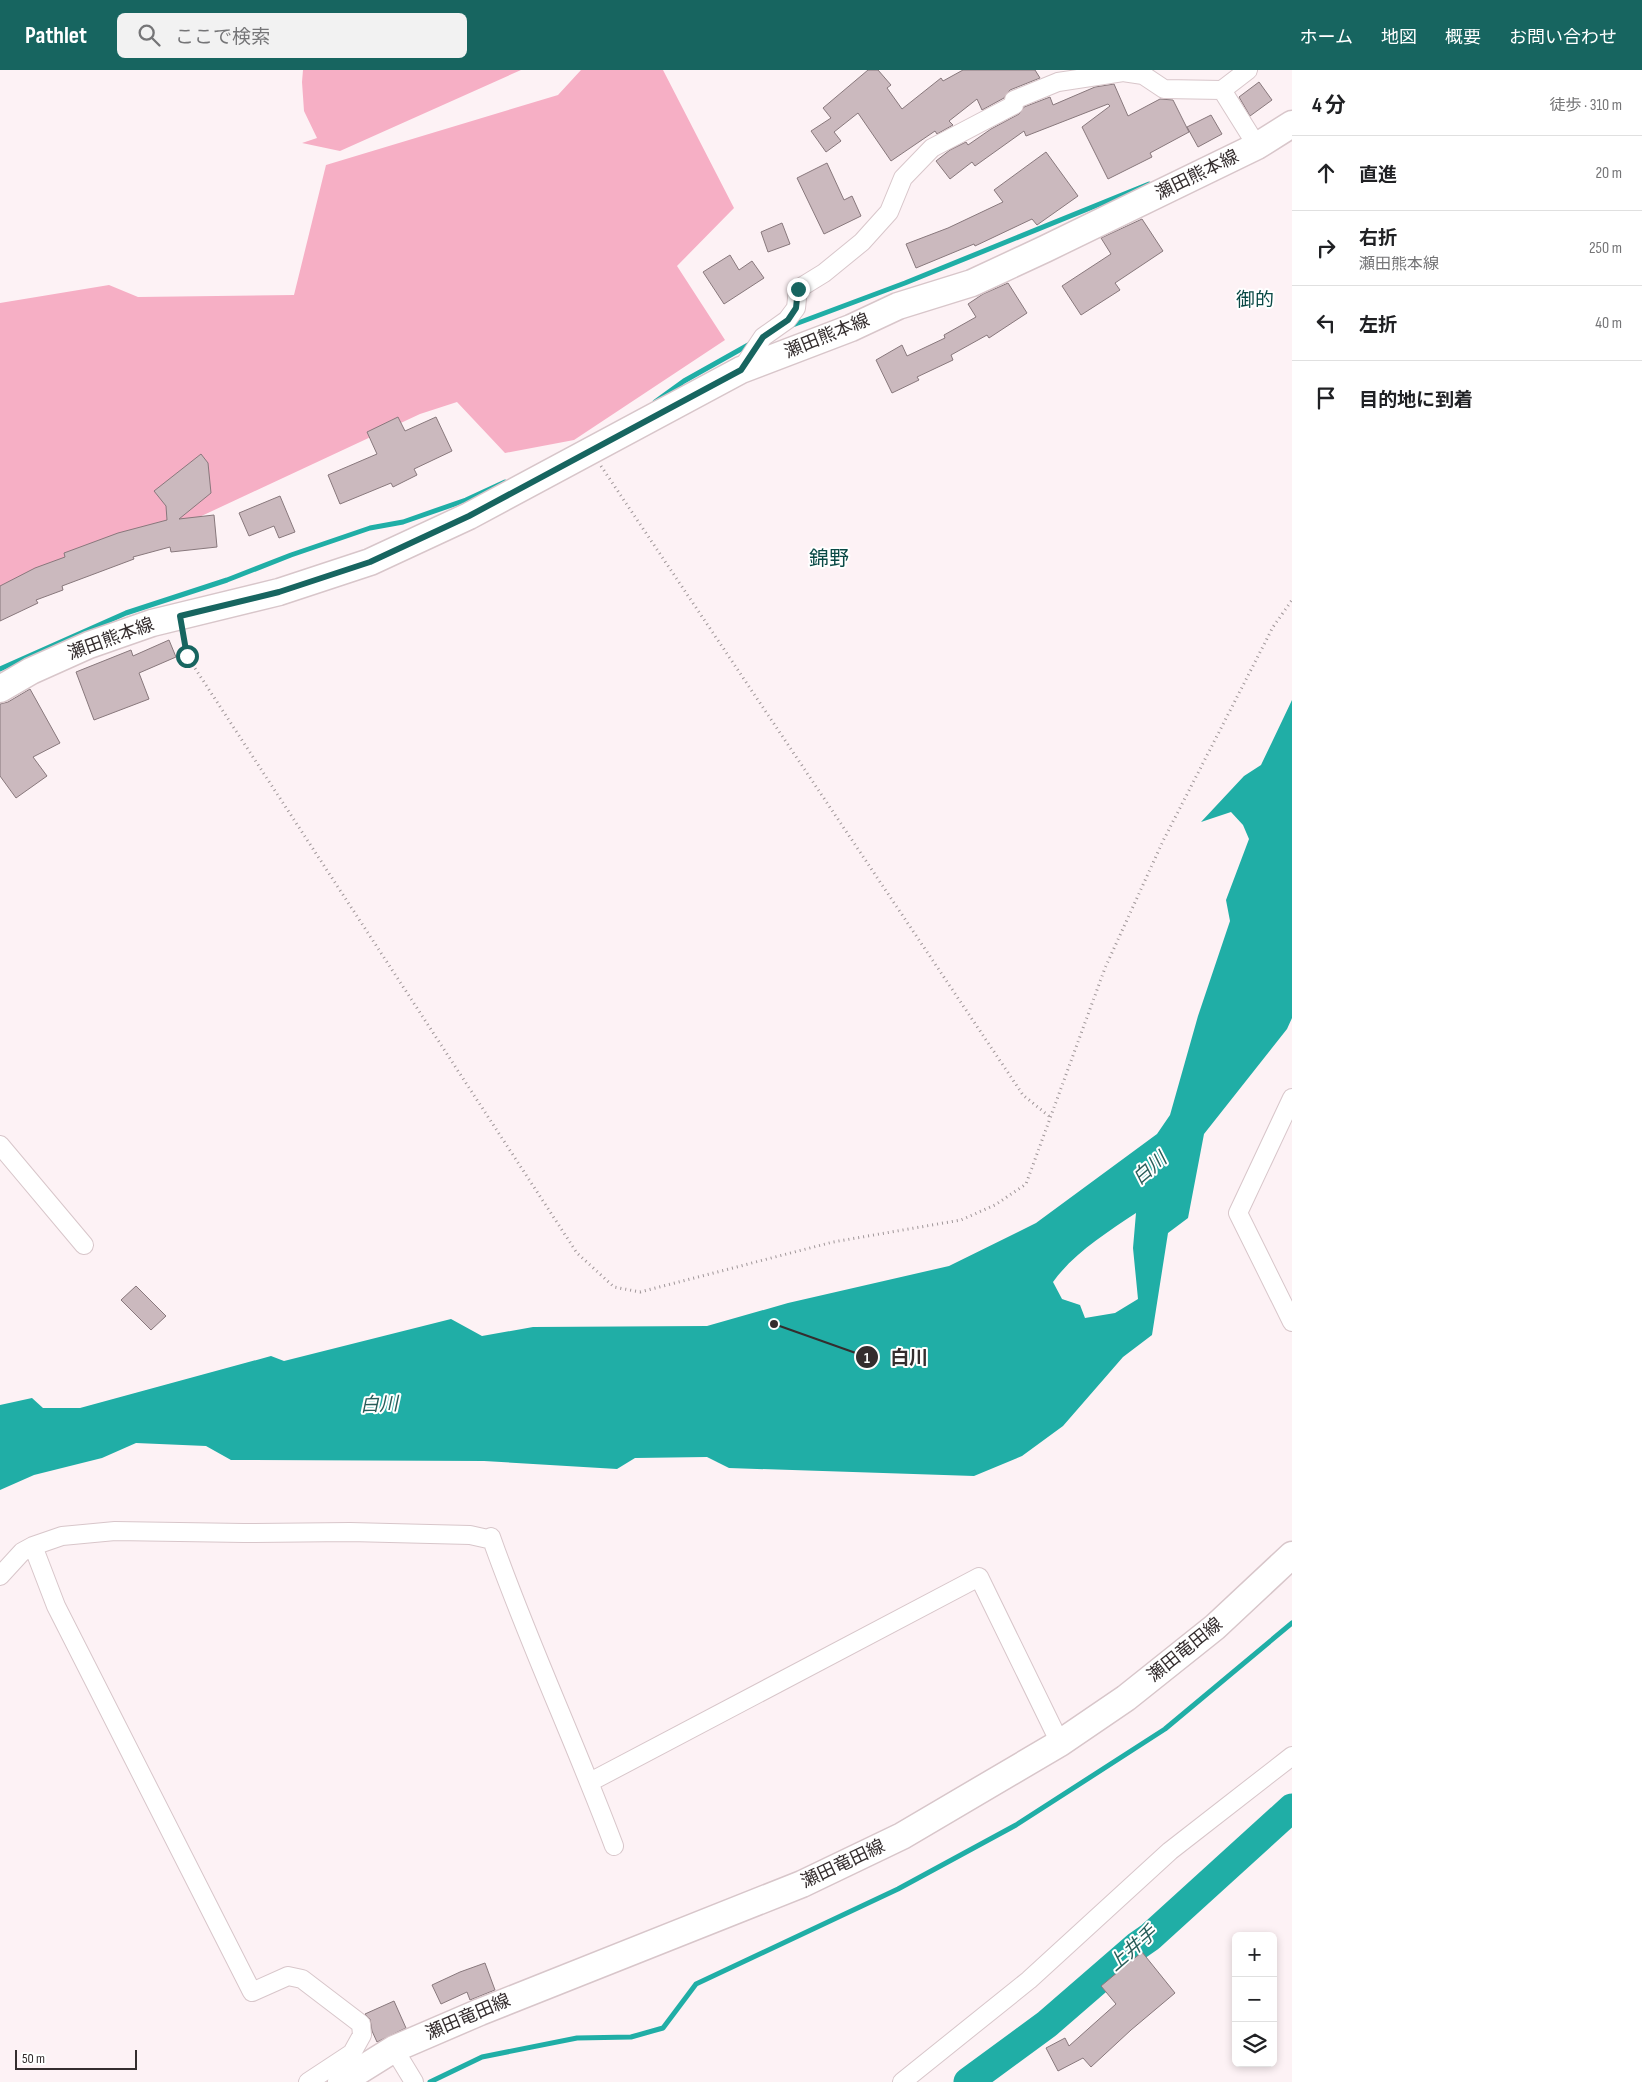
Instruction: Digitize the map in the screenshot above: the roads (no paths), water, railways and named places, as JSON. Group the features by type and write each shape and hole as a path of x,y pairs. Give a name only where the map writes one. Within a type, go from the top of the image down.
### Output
{"main road":[{"name":"瀬田熊本線","path":"0,689 31,671 90,645 152,623 279,592 370,562 469,516 741,370 851,328 898,306 972,283 1257,146 1292,124"},
{"name":"瀬田竜田線","path":"341,2082 394,2049 609,1959 802,1884 902,1836 1060,1743 1126,1698 1215,1627 1292,1555"}],"street":[{"path":"741,370 763,337 788,320 796,308 798,289 824,273 862,242 889,212 903,178 932,148 1014,105 1014,100 1058,82 1123,72 1148,73 1164,89 1222,90 1248,70"},
{"path":"1222,90 1257,146"},
{"path":"1292,1098 1238,1213 1292,1322"},
{"path":"0,1145 84,1244"},
{"path":"0,1576 22,1552 33,1546 62,1536 115,1531 350,1532 491,1537 509,1589 590,1782 614,1846"},
{"path":"33,1546 56,1606 252,1992 288,1976 302,1979 361,2024 362,2035 352,2053 308,2082"},
{"path":"590,1782 979,1577 1060,1743"},
{"path":"902,2082 1029,1980 1170,1851 1292,1756"},
{"path":"394,2049 414,2082"}],"water":[{"path":"1292,700 1292,1018 1287,1029 1204,1134 1188,1218 1168,1233 1152,1335 1123,1357 1063,1426 1022,1456 974,1476 729,1468 707,1457 635,1458 617,1469 484,1461 231,1460 206,1446 136,1443 102,1458 34,1475 0,1490 0,1405 32,1398 43,1408 80,1408 271,1356 284,1361 451,1319 482,1336 533,1327 707,1326 788,1303 949,1266 1036,1223 1157,1134 1170,1115 1198,1016 1230,921 1226,900 1249,839 1243,825 1231,812 1201,822 1244,776 1261,765","holes":["1136,1213 1133,1248 1138,1299 1115,1313 1085,1318 1080,1305 1062,1299 1053,1282 1061,1272 1091,1244"]}],"waterway":[{"path":"790,326 905,283 1149,184"},
{"path":"655,402 684,381 750,344"},
{"path":"0,669 126,613 227,580 291,555 370,528 403,522 466,500 505,482"},
{"path":"430,2082 482,2057 577,2038 631,2037 663,2028 696,1984 898,1889 1016,1825 1165,1729 1292,1623"},
{"name":"上井手","path":"968,2082 1047,2024 1137,1946 1150,1937 1292,1808"}],"place":[{"name":"白川","path":"774,1324"}],"district":[{"name":"御的","path":"1255,300"},
{"name":"錦野","path":"829,559"}]}
